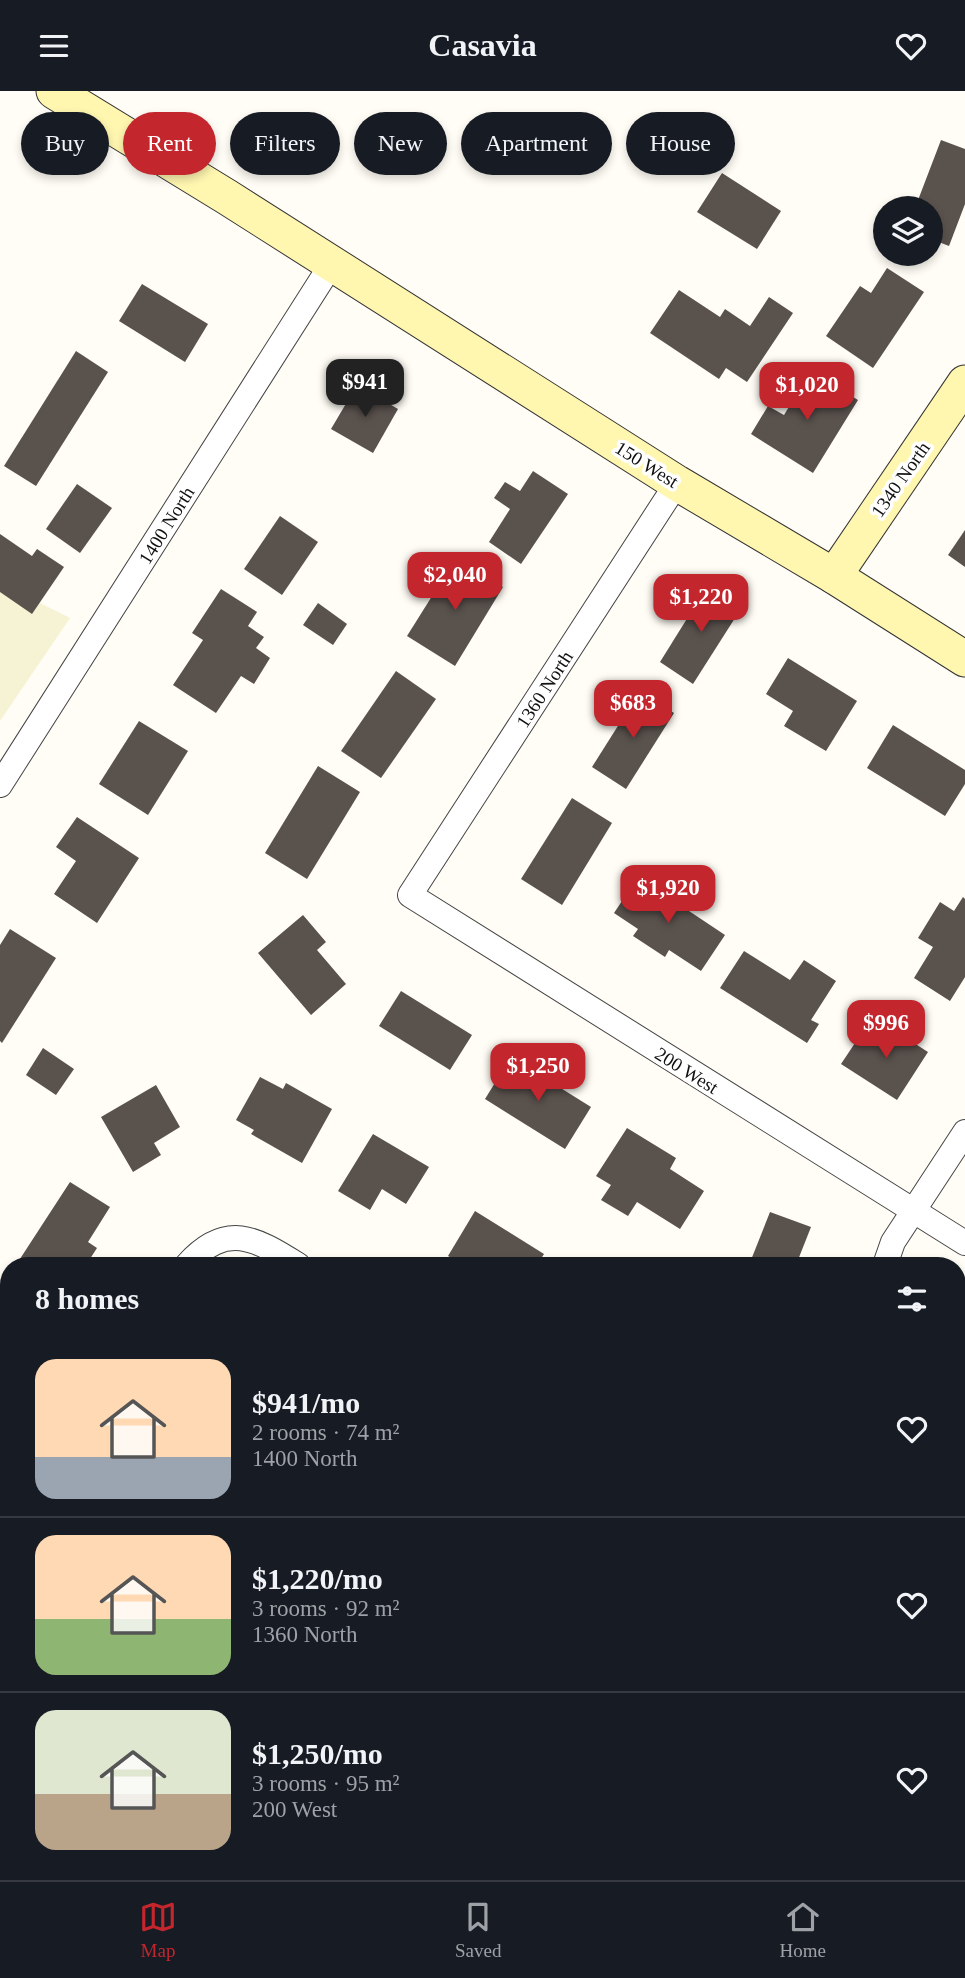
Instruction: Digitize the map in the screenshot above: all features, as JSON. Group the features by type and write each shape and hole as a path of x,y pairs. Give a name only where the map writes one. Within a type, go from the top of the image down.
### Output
{"street":[{"name":"150 West","path":"54,91 677,483 834,576 965,659"},
{"name":"1400 North","path":"0,785 331,265"},
{"name":"1340 North","path":"834,576 965,383"},
{"name":"1360 North","path":"410,895 677,483"},
{"name":"200 West","path":"410,895 965,1243"},
{"path":"888,1257 893,1242 965,1132"},
{"path":"194,1257 224,1237 248,1239 285,1257"}],"shaded area":[{"path":"0,583 70,618 0,721"}],"building":[{"path":"941,140 965,149 965,204 949,246 943,244 943,196 920,196"},
{"path":"721,175 725,175 781,211 757,249 697,212"},
{"path":"887,268 924,292 873,368 826,336 860,286 871,293"},
{"path":"142,284 208,324 185,362 119,321"},
{"path":"679,290 720,317 725,309 750,326 769,297 793,313 747,382 726,368 719,379 650,333"},
{"path":"76,351 108,372 36,486 4,466"},
{"path":"811,371 858,400 813,473 751,434 768,406 784,415"},
{"path":"357,385 398,409 373,453 331,429"},
{"path":"533,471 568,494 521,564 489,542 510,509 494,498 505,482 520,491"},
{"path":"77,484 112,508 80,553 46,529"},
{"path":"280,516 318,542 282,595 244,569"},
{"path":"965,530 965,567 948,555"},
{"path":"0,534 32,556 37,549 64,567 32,614 0,592"},
{"path":"456,558 503,587 455,666 407,636"},
{"path":"708,585 742,607 693,684 660,662"},
{"path":"221,589 257,612 248,626 264,637 256,648 270,658 254,684 241,676 216,713 173,685 203,640 192,633"},
{"path":"318,603 347,624 333,645 303,625"},
{"path":"788,658 857,701 826,751 784,726 793,711 766,694"},
{"path":"396,671 436,699 381,778 341,751"},
{"path":"640,691 674,713 626,789 592,767"},
{"path":"139,721 188,751 148,815 99,784"},
{"path":"893,725 965,770 965,784 945,816 867,768"},
{"path":"318,766 360,792 307,879 265,853"},
{"path":"572,798 612,823 562,905 521,879"},
{"path":"77,817 139,858 97,923 54,894 76,861 56,847"},
{"path":"638,877 725,935 701,971 669,950 665,957 633,936 638,929 614,913"},
{"path":"963,897 965,977 950,1001 914,978 933,947 918,938 940,902 954,911"},
{"path":"303,915 326,942 317,950 346,984 311,1015 258,953"},
{"path":"10,929 56,958 2,1043 0,945"},
{"path":"744,951 790,980 804,960 836,981 811,1020 819,1024 807,1043 720,988"},
{"path":"401,991 472,1035 450,1070 379,1026"},
{"path":"881,1022 928,1052 897,1100 841,1064 859,1037 868,1042"},
{"path":"43,1048 74,1069 56,1095 26,1075"},
{"path":"511,1057 591,1107 565,1149 485,1099"},
{"path":"260,1077 283,1089 286,1083 332,1109 302,1163 251,1134 254,1130 236,1120"},
{"path":"156,1085 180,1127 154,1143 161,1155 133,1172 101,1117"},
{"path":"627,1128 676,1158 670,1169 704,1191 680,1229 637,1202 628,1216 601,1200 611,1185 596,1176"},
{"path":"373,1134 429,1167 406,1204 382,1189 370,1210 338,1191"},
{"path":"70,1182 110,1207 88,1242 97,1248 91,1257 21,1257"},
{"path":"475,1211 544,1254 542,1257 448,1256"},
{"path":"770,1212 811,1227 799,1257 752,1257"}]}
